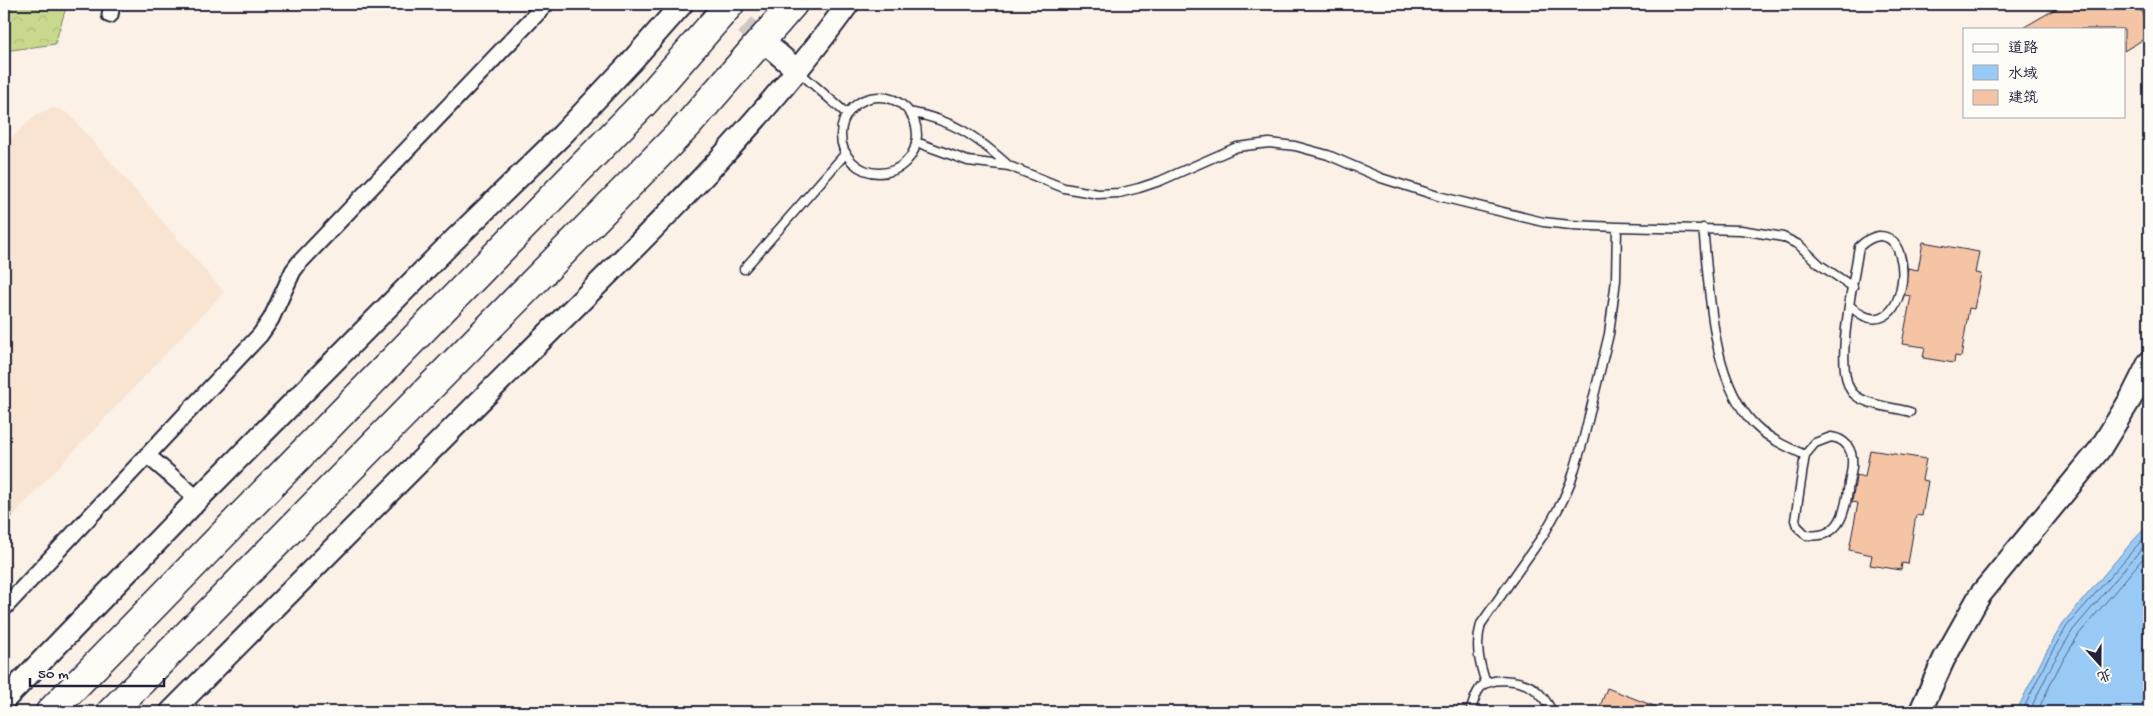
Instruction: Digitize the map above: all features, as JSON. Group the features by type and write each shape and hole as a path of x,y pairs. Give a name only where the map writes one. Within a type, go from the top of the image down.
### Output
{"highway":[{"path":"50,712 643,104 730,4"},
{"path":"111,712 687,126 793,4"}],"main road":[{"path":"4,700 198,499 441,253 568,128 630,63 682,4"},
{"path":"171,712 634,250 764,111 848,4"},
{"path":"770,48 797,70"},
{"path":"1920,712 1944,659 1980,595 2100,448 2131,398 2149,362"}],"street":[{"path":"4,608 260,334 272,319 293,271 299,264 546,4"},
{"path":"147,455 198,499"}],"lane":[{"path":"797,70 847,114"},
{"path":"878,97 895,101 909,112 914,121 916,142 912,153 896,169 873,172 853,162 846,153 841,133 847,114 856,105 866,99 878,97"},
{"path":"909,112 942,120 969,133 985,144 1008,166"},
{"path":"916,142 968,161 1008,166 1082,193 1119,193 1160,182 1237,147 1269,143 1295,146 1328,156 1408,187 1543,222 1617,227 1741,230 1792,240 1820,265 1853,287"},
{"path":"744,269 846,153"},
{"path":"1486,683 1478,653 1478,637 1481,624 1544,534 1570,481 1583,441 1609,334 1616,280 1617,227"},
{"path":"1703,228 1718,342 1727,378 1735,396 1756,426 1771,438 1805,454"},
{"path":"1850,306 1860,314 1874,318 1890,312 1895,305 1902,269 1901,256 1894,241 1878,236 1871,238 1859,247 1850,306 1843,356 1846,382 1856,397 1910,412"},
{"path":"1831,436 1843,441 1852,454 1844,512 1835,527 1820,535 1806,535 1797,526 1795,520 1805,454 1815,443 1831,436"},
{"path":"1470,712 1480,688 1486,683 1509,681 1522,683 1532,688 1542,696 1552,712"}],"shaded area":[{"path":"52,108 60,109 70,115 224,292 4,525 4,145 37,114"}],"green space":[{"path":"4,4 67,4 55,44 4,51"},
{"path":"4,470 11,501 12,517 4,525"}],"water":[{"path":"2149,524 2149,712 2016,712 2063,623"}],"building":[{"path":"2064,4 2137,4 2149,26 2149,36 2126,50 2126,28 2023,28"},
{"path":"1923,242 1979,252 1975,273 1981,274 1974,309 1969,308 1961,357 1955,356 1954,363 1923,358 1925,347 1902,344 1911,296 1904,295 1908,268 1918,270"},
{"path":"1870,450 1926,459 1922,480 1928,481 1922,516 1916,515 1908,564 1902,563 1901,570 1870,565 1872,555 1849,550 1858,503 1852,502 1856,475 1865,477"},
{"path":"1607,688 1667,711 1667,712 1598,712"}],"tunnel":[{"path":"721,4 770,47"}]}
